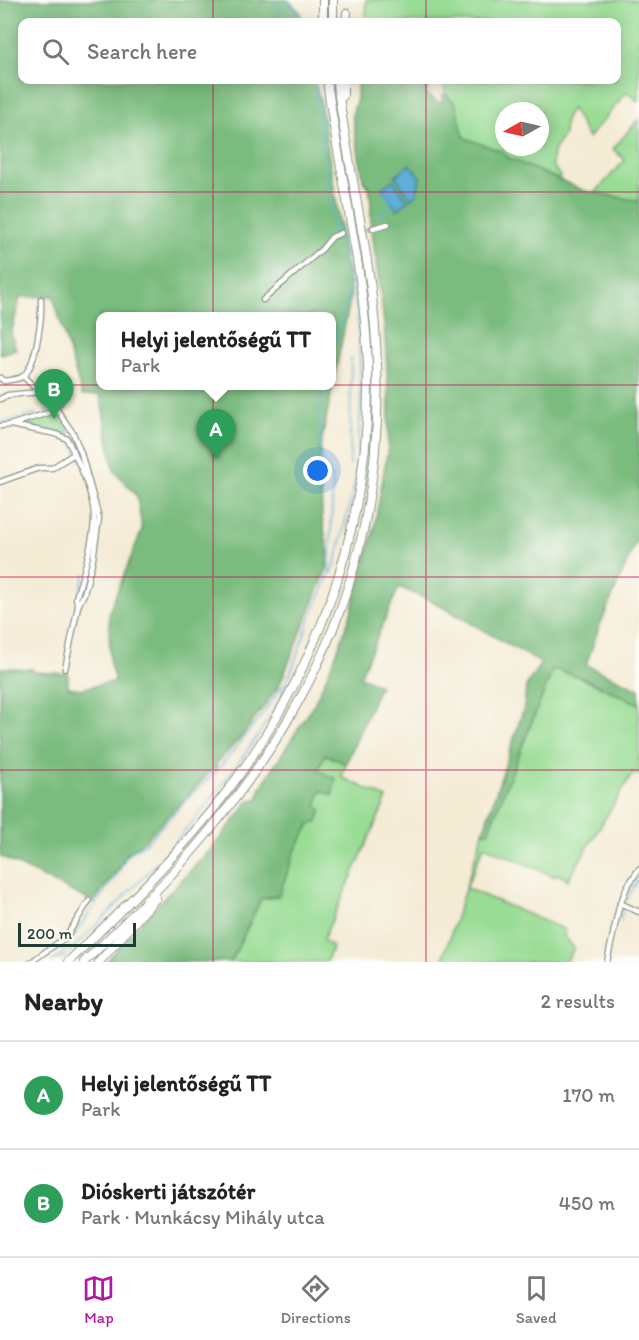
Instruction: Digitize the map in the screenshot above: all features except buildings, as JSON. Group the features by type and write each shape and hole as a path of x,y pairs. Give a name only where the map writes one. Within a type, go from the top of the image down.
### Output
{"highway":[{"path":"323,0 323,18"},
{"path":"333,0 333,18"},
{"path":"346,18 347,13"},
{"path":"323,84 330,108"},
{"path":"68,962 174,855 244,768 271,728 293,688 321,628 335,589 360,490 367,434 368,376 362,293 327,84"},
{"path":"84,962 165,882 206,836 268,753 317,667 349,583 364,529 371,491 378,399 368,267 338,84"},
{"path":"343,84 343,121"},
{"path":"99,962 162,891 165,882"}],"street":[{"path":"373,228 388,224"},
{"path":"263,300 338,234"},
{"path":"0,378 4,381 22,376 31,367 41,299"},
{"path":"0,426 57,410 63,402 39,392 22,376"},
{"path":"0,399 8,395 39,392"},
{"path":"57,410 89,478 99,518 93,559 84,594 78,606 65,669"},
{"path":"10,425 71,436"},
{"path":"71,436 74,454 91,500 94,515 91,539 76,598 78,606"},
{"path":"0,482 39,468 52,468 74,454"},
{"path":"609,961 620,903 639,869"},
{"path":"31,962 66,937 89,901"},
{"path":"620,903 639,912"}],"green space":[{"path":"0,0 288,0 300,12 301,18 18,18 18,84 315,84 320,99 351,295 336,370 336,312 96,312 96,390 332,390 320,449 322,518 328,552 327,568 280,684 242,736 215,765 218,768 216,771 213,769 145,840 125,856 120,867 93,902 0,856 0,668 33,669 33,672 68,674 68,687 81,689 115,681 110,664 109,612 142,530 137,496 114,470 100,395 82,395 53,296 20,297 11,335 16,349 0,353"},
{"path":"366,0 639,0 639,102 627,92 588,138 572,108 565,120 564,135 553,151 552,165 560,176 558,179 563,182 398,446 381,265 370,190 364,183 352,115 463,137 455,103 446,95 444,84 621,84 621,18 366,18"},
{"path":"357,84 419,86 431,84 425,93 440,103 442,95 446,95 455,103 464,137 495,149 495,156 507,156 585,191 639,201 639,534 598,630 586,665 639,689 639,704 580,677 553,669 488,832 483,832 524,708 526,686 541,663 434,602 399,587 360,677 380,685 346,764 325,754 318,770 336,779 332,795 321,790 316,806 322,810 316,823 310,824 295,851 279,895 261,899 231,962 106,962 215,845 250,800 258,799 261,787 314,704 334,660 350,616 374,530 388,448 389,399 384,323 371,223 370,195 368,185 364,183 352,115 357,99"},
{"path":"639,119 639,201 594,194 625,160 613,149"},
{"path":"572,188 570,673 639,704 639,775 633,772 568,880 558,874 553,876 484,846 466,888 565,930 563,934 574,948 566,962 442,962 483,832 488,832 553,669 434,602 393,584"},
{"path":"56,413 70,432 69,435 16,424"},
{"path":"325,754 346,764 341,777 387,798 323,940 333,946 326,962 231,962 261,899 279,895 295,851 310,824 321,789 333,795 318,770"}],"water":[{"path":"410,164 420,177 417,193 411,199 395,176"},
{"path":"393,180 408,201 397,210 382,188"}],"waterway":[{"path":"273,0 285,18"},
{"path":"287,0 300,18"},
{"path":"315,84 334,227"},
{"path":"379,217 392,204 382,189"},
{"path":"330,575 338,553 356,478 361,409 359,330 354,286 334,227 342,225"},
{"path":"336,335 351,284"},
{"path":"350,465 351,358"},
{"path":"220,767 284,686 329,575 333,481 321,452 320,412 322,390"},
{"path":"45,411 54,407"},
{"path":"29,416 36,414"},
{"path":"15,419 19,418"},
{"path":"9,421 13,420"},
{"path":"0,423 6,422"},
{"path":"25,425 68,434"},
{"path":"72,441 80,462"},
{"path":"78,598 85,574"},
{"path":"57,959 64,957 117,904 193,822 239,763 278,705 284,688"},
{"path":"52,962 61,955 119,872 127,855 145,844 216,772"},
{"path":"625,902 639,878"},
{"path":"620,921 623,908"}],"tunnel":[{"path":"341,233 373,228"}],"place":[{"name":"Dióskerti játszótér","path":"54,419"},
{"name":"Helyi jelentőségű TT","path":"216,459"}]}
